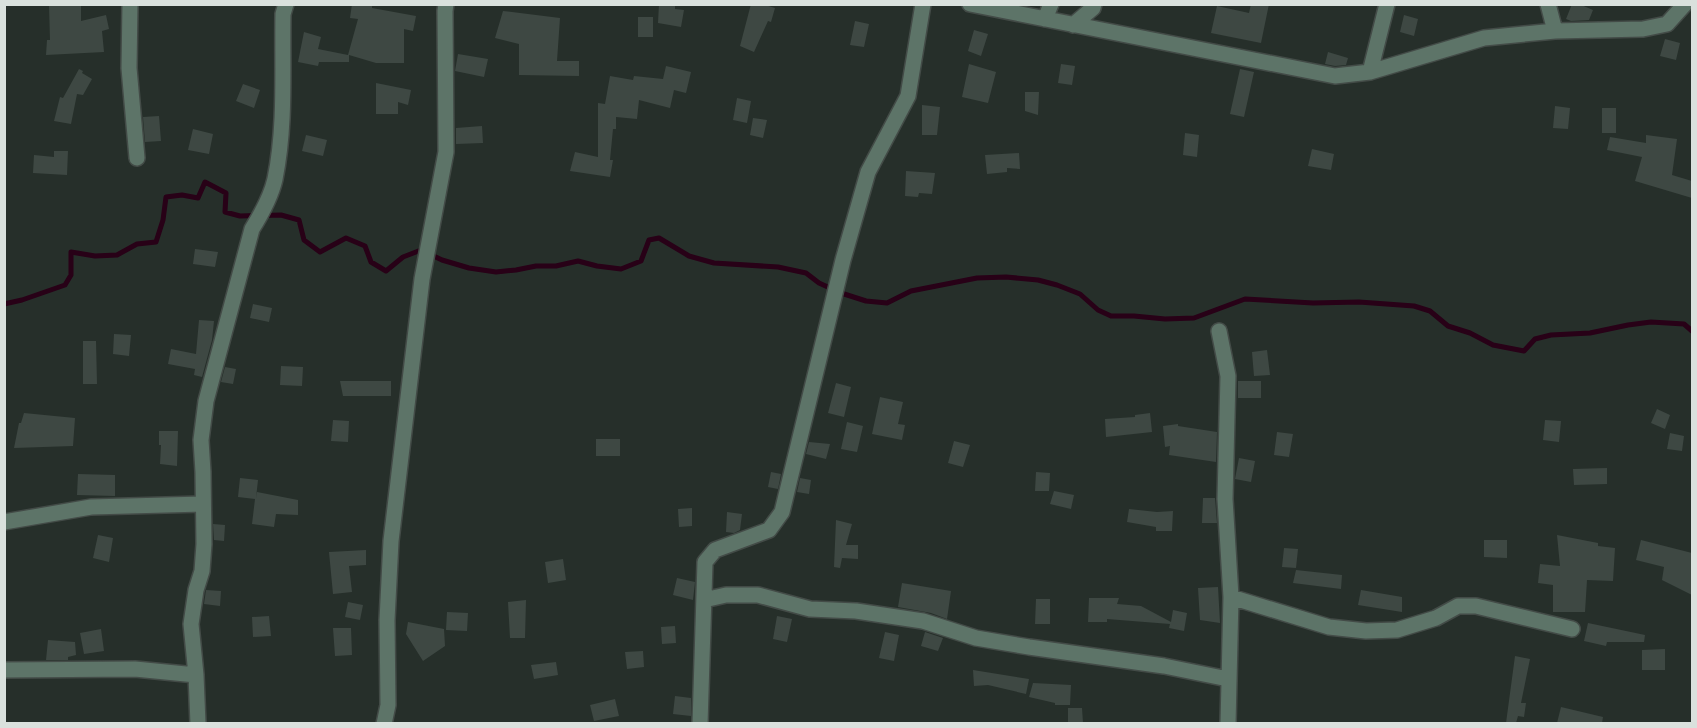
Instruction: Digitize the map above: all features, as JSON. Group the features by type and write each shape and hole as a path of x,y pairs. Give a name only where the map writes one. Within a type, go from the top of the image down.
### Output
{"street":[{"path":"130,4 129,68 137,158"},
{"path":"198,723 191,624 196,590 202,571 201,440 206,401 252,229 267,203 275,180 281,126 283,14 286,4"},
{"path":"384,723 388,705 387,620 391,541 422,279 446,152 446,4"},
{"path":"700,723 705,562 715,550 770,530 782,512 843,260 868,172 909,96 923,4"},
{"path":"970,4 1335,76 1370,72 1484,38 1555,31 1643,29 1667,24 1685,4"},
{"path":"1045,19 1051,4"},
{"path":"1074,25 1093,8 1094,4"},
{"path":"1370,72 1387,4"},
{"path":"1548,4 1555,31"},
{"path":"1219,331 1228,376 1225,499 1231,597 1228,723"},
{"path":"4,522 91,507 203,504"},
{"path":"704,600 726,595 758,595 810,609 856,611 923,621 976,638 1164,666 1228,679"},
{"path":"1231,597 1329,627 1366,631 1397,630 1436,618 1458,606 1476,606 1572,629"},
{"path":"4,670 135,669 196,675"}],"building":[{"path":"49,4 81,4 81,21 106,15 109,29 102,31 104,52 46,55 47,40 50,40"},
{"path":"352,4 372,4 372,8 416,16 413,31 404,29 404,63 376,63 349,55 349,62 319,62 318,66 298,62 304,32 321,37 318,49 348,55 358,19 350,18"},
{"path":"659,4 675,4 675,9 684,10 681,27 658,23"},
{"path":"751,4 762,4 775,8 771,22 768,21 754,52 740,46"},
{"path":"1251,4 1269,4 1261,43 1211,33 1217,6 1249,13"},
{"path":"1572,4 1579,4 1593,10 1589,20 1566,19"},
{"path":"503,11 560,18 557,61 579,61 579,76 519,75 519,44 495,38"},
{"path":"1404,15 1418,19 1414,36 1400,32"},
{"path":"638,17 653,17 653,37 638,37"},
{"path":"855,21 869,24 864,47 850,45"},
{"path":"974,30 988,34 981,56 968,51"},
{"path":"1665,39 1680,43 1676,60 1660,56"},
{"path":"1328,52 1348,58 1346,65 1325,64"},
{"path":"458,54 488,59 484,77 455,71"},
{"path":"969,64 996,72 988,103 962,97"},
{"path":"1061,64 1075,66 1072,85 1058,83"},
{"path":"666,66 691,72 686,93 674,90 670,108 639,100 637,119 616,117 610,177 570,171 575,152 598,157 598,103 605,104 610,76 633,80 634,76 663,79"},
{"path":"79,69 92,79 83,95 77,94 71,124 54,121 60,97 63,98"},
{"path":"1240,69 1254,72 1244,117 1230,114"},
{"path":"376,83 411,90 408,105 398,102 398,114 376,114"},
{"path":"243,84 260,90 254,108 236,101"},
{"path":"1025,92 1039,92 1038,115 1025,111"},
{"path":"737,98 751,101 747,123 733,120"},
{"path":"922,105 940,107 937,135 922,135"},
{"path":"1555,106 1570,108 1568,129 1553,128"},
{"path":"1602,108 1616,108 1616,133 1602,133"},
{"path":"159,116 161,141 145,142 143,117"},
{"path":"753,118 767,120 763,138 750,135"},
{"path":"482,126 483,143 456,144 456,128"},
{"path":"193,129 213,134 209,154 188,150"},
{"path":"1185,133 1199,135 1197,157 1183,155"},
{"path":"306,135 327,140 323,156 302,151"},
{"path":"1646,135 1677,139 1672,175 1692,181 1692,198 1635,181 1642,157 1607,150 1610,137 1646,143"},
{"path":"1312,149 1334,154 1331,170 1308,166"},
{"path":"54,151 68,151 67,175 33,173 34,155 54,157"},
{"path":"1019,153 1020,169 1007,168 1007,172 987,174 985,155"},
{"path":"906,171 935,173 932,194 919,193 918,197 905,196"},
{"path":"195,249 218,252 215,267 193,264"},
{"path":"253,304 272,308 269,322 250,318"},
{"path":"199,320 214,321 212,340 202,377 194,375 195,369 168,364 171,349 196,354"},
{"path":"114,334 131,335 129,356 113,354"},
{"path":"83,341 96,341 97,384 83,384"},
{"path":"1267,350 1270,375 1254,376 1252,352"},
{"path":"281,366 303,367 302,386 280,385"},
{"path":"225,367 236,369 233,384 221,382"},
{"path":"340,381 391,381 391,396 343,396"},
{"path":"1238,381 1261,381 1261,398 1238,398"},
{"path":"836,383 851,387 844,417 828,413"},
{"path":"880,397 903,402 898,424 905,425 902,440 872,434"},
{"path":"1657,409 1670,415 1665,429 1651,423"},
{"path":"24,413 75,418 73,446 14,448 19,423"},
{"path":"1150,413 1152,432 1106,437 1105,419 1135,417 1135,415"},
{"path":"333,420 349,421 348,442 331,441"},
{"path":"1545,420 1561,421 1559,442 1543,440"},
{"path":"847,422 863,426 857,452 841,449"},
{"path":"1178,424 1178,426 1217,432 1216,462 1169,455 1170,446 1165,447 1163,426"},
{"path":"159,431 178,431 177,466 160,464"},
{"path":"1277,432 1293,434 1289,457 1274,455"},
{"path":"1670,433 1684,436 1682,451 1667,449"},
{"path":"596,439 620,439 620,456 596,456"},
{"path":"954,441 970,445 963,467 948,463"},
{"path":"809,442 830,444 826,459 806,454"},
{"path":"1239,458 1255,461 1251,482 1235,479"},
{"path":"1607,468 1607,484 1574,485 1573,469"},
{"path":"771,472 781,474 778,489 768,487"},
{"path":"1036,472 1050,473 1049,491 1035,491"},
{"path":"78,474 115,475 115,496 77,495"},
{"path":"240,478 258,480 256,498 257,492 298,500 298,515 276,514 274,527 252,524 255,499 238,497"},
{"path":"800,478 811,480 809,494 797,492"},
{"path":"1054,491 1074,495 1071,509 1050,504"},
{"path":"1203,498 1215,498 1217,523 1202,523"},
{"path":"692,508 692,526 679,527 678,509"},
{"path":"1129,509 1173,511 1172,531 1156,531 1156,527 1127,522"},
{"path":"727,512 742,514 740,530 734,533 726,532"},
{"path":"836,520 852,524 846,545 858,545 858,559 842,558 840,568 834,567"},
{"path":"213,524 225,525 224,541 214,540"},
{"path":"98,535 113,538 109,562 93,558"},
{"path":"1557,535 1615,548 1613,581 1587,580 1585,612 1553,612 1553,585 1538,583 1540,564 1560,566"},
{"path":"1484,540 1507,540 1507,558 1484,557"},
{"path":"1641,540 1692,553 1692,595 1662,580 1664,567 1636,560"},
{"path":"1284,548 1298,549 1296,568 1282,567"},
{"path":"366,550 366,565 349,566 352,592 333,594 329,552"},
{"path":"563,559 566,580 548,583 545,562"},
{"path":"1296,570 1342,575 1341,589 1293,583"},
{"path":"677,578 695,582 693,600 673,595"},
{"path":"902,583 951,591 947,619 931,613 898,607"},
{"path":"1218,587 1220,623 1200,620 1198,588"},
{"path":"206,590 221,591 220,606 204,604"},
{"path":"1361,590 1402,597 1402,612 1358,605"},
{"path":"1089,598 1119,598 1117,604 1141,606 1171,622 1173,610 1187,613 1184,631 1169,628 1170,624 1107,619 1107,622 1088,622"},
{"path":"1036,599 1050,599 1050,624 1035,624"},
{"path":"526,600 525,638 510,638 508,602"},
{"path":"348,602 363,605 360,620 345,617"},
{"path":"447,612 468,613 467,631 446,630"},
{"path":"269,616 271,636 253,637 252,617"},
{"path":"777,616 792,619 787,642 773,639"},
{"path":"408,622 444,629 445,646 423,661 406,634"},
{"path":"1588,623 1645,635 1644,642 1607,642 1606,646 1584,641"},
{"path":"675,626 676,643 662,644 661,627"},
{"path":"333,628 351,628 352,655 335,656"},
{"path":"101,629 104,651 84,654 80,633"},
{"path":"885,632 899,635 894,661 879,658"},
{"path":"925,632 943,638 938,651 921,646"},
{"path":"48,640 75,642 76,655 68,657 68,660 46,660"},
{"path":"1665,649 1665,670 1642,670 1642,650"},
{"path":"643,651 644,667 627,669 625,652"},
{"path":"1515,656 1530,659 1521,703 1526,703 1524,717 1518,716 1516,723 1506,723"},
{"path":"556,662 558,675 534,679 531,665"},
{"path":"973,670 1029,679 1026,694 988,685 974,686"},
{"path":"1033,683 1071,685 1070,705 1055,705 1055,703 1029,697"},
{"path":"675,696 691,698 691,716 673,714"},
{"path":"615,699 619,716 594,721 590,705"},
{"path":"1561,707 1603,717 1602,723 1557,723"},
{"path":"1068,708 1082,708 1083,723 1068,723"}],"waterway":[{"path":"4,304 65,285 71,275 71,252 95,256 117,255 137,244 156,242 163,220 166,197 182,195 198,198 205,182 226,193 225,212 240,216 281,215 299,220 304,240 320,252 346,238 365,246 371,262 386,271 403,257 421,250 442,260 469,268 496,272 536,266 556,266 578,261 621,269 641,261 649,240 659,238 689,256 714,263 778,267 806,273 819,283 841,293 866,301 887,303 911,291 977,278 1006,277 1038,280 1057,285 1080,294 1098,310 1111,316 1194,318 1245,299 1414,306 1430,311 1448,326 1470,333 1493,345 1524,351 1535,339 1551,335 1590,333 1651,322 1684,324 1692,331"}]}
